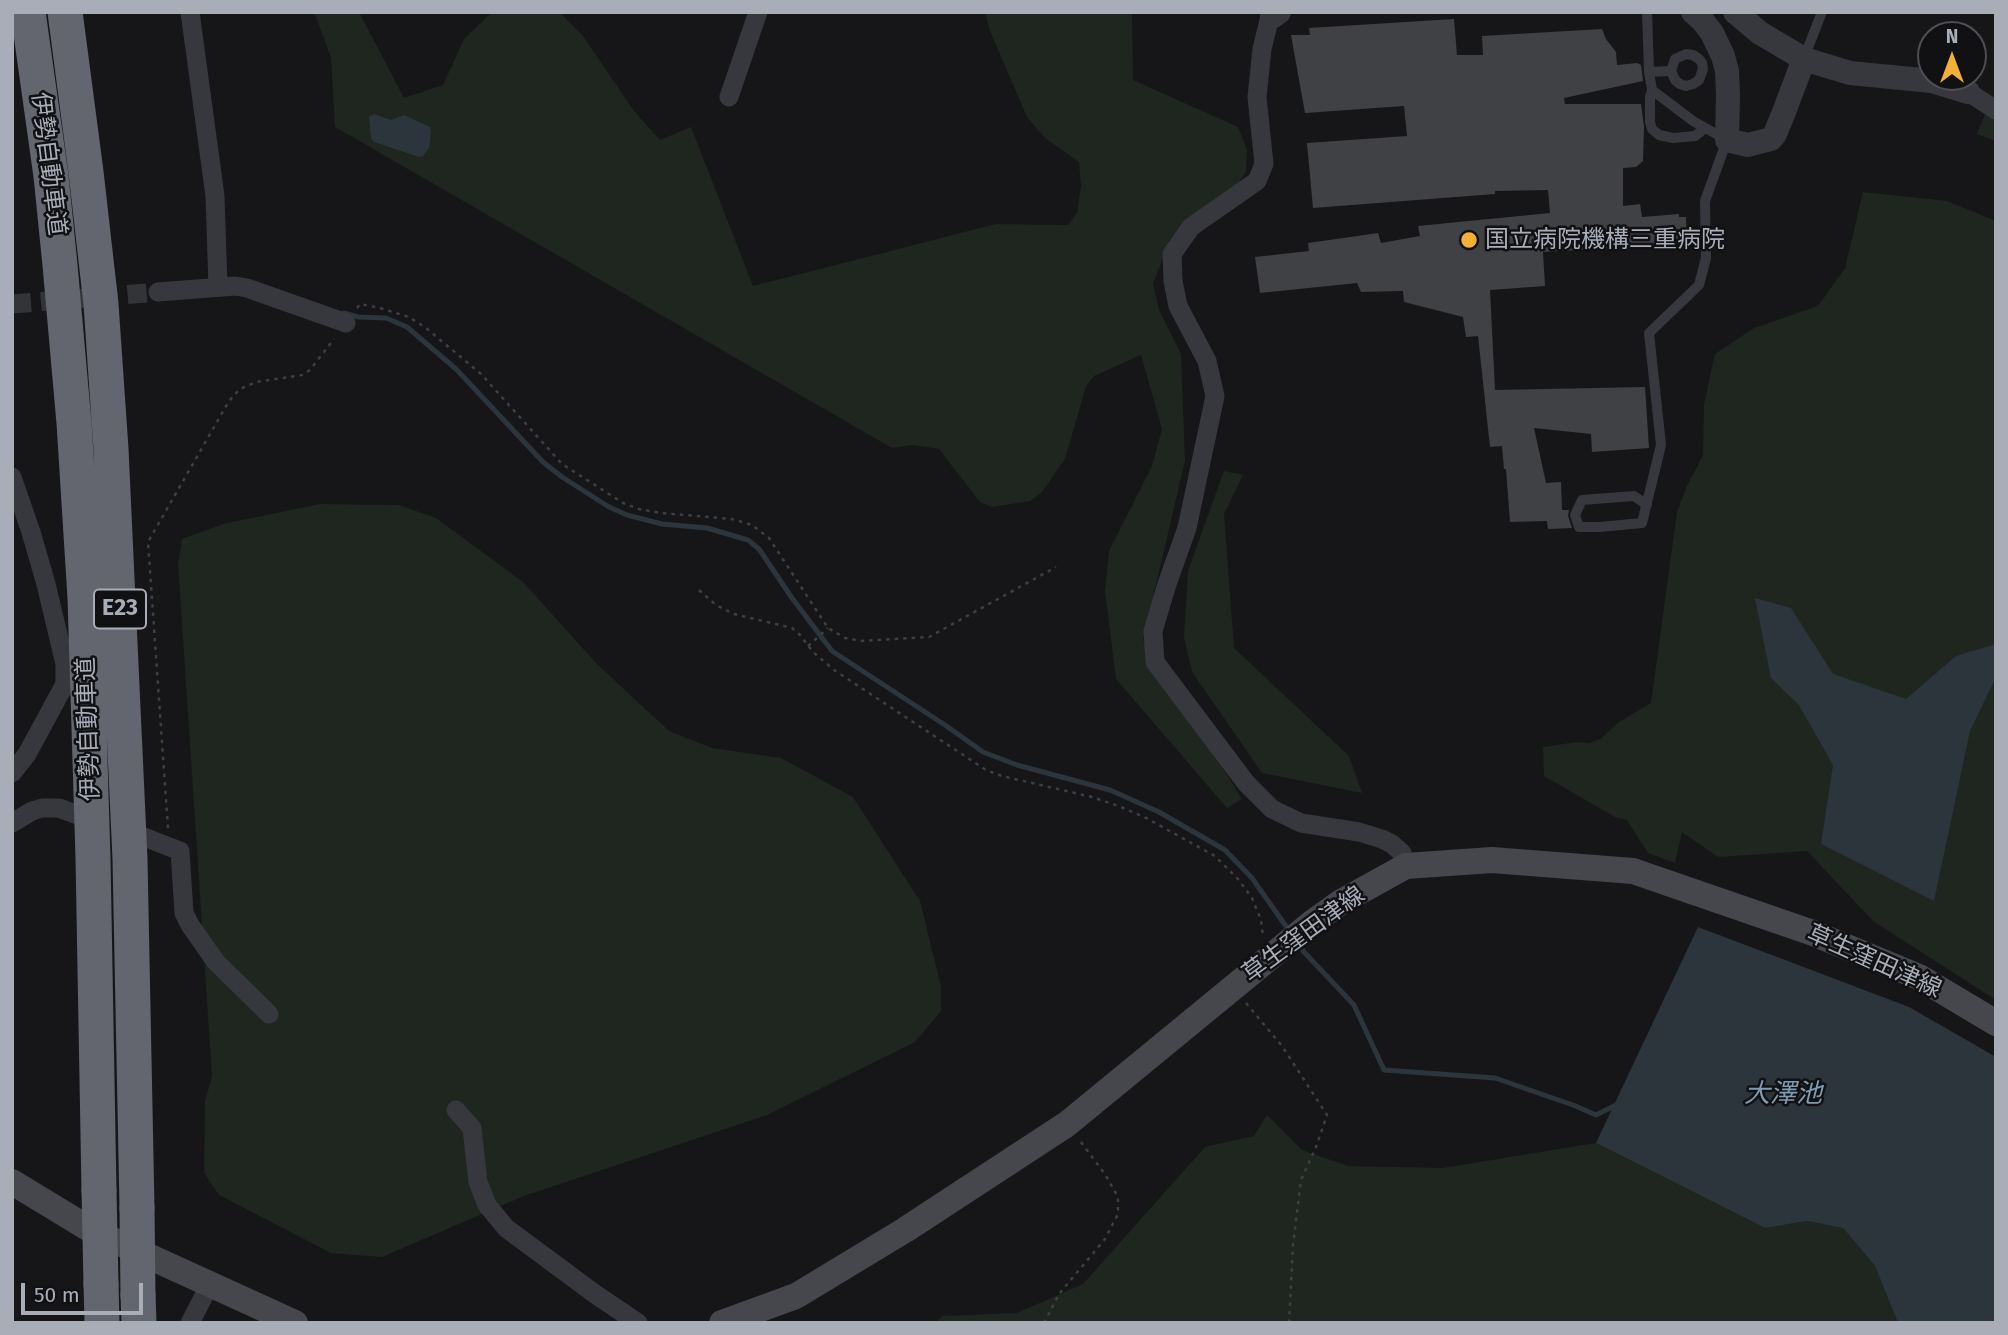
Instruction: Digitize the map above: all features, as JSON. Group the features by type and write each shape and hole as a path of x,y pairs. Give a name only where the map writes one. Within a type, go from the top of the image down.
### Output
{"highway":[{"name":"伊勢自動車道","path":"28,12 61,265 83,558 93,844 102,1323"},
{"name":"伊勢自動車道","path":"65,12 101,304 111,449 130,859 139,1309"}],"main road":[{"name":"草生窪田津線","path":"722,1323 796,1296 905,1230 1067,1124 1287,942 1341,902 1406,866 1492,860 1633,871 1813,933 1919,977 1996,1023"},
{"path":"12,1182 91,1230 295,1323"}],"street":[{"path":"190,12 215,196 218,287"},
{"path":"729,97 758,12"},
{"path":"1693,12 1712,33 1727,71 1727,140 1748,145 1771,139 1804,59"},
{"path":"1735,12 1760,33 1804,59 1850,73 1932,81 1968,92 1996,110"},
{"path":"1274,14 1262,49 1257,97 1264,164 1256,181 1191,227 1172,254 1173,281 1178,306 1207,361 1215,396 1187,528 1153,631 1155,662 1246,783 1272,809 1301,823 1359,832 1382,839 1402,853 1406,866"},
{"path":"158,292 235,286 346,323"},
{"path":"12,477 46,584 62,649 65,684 27,754 12,773"},
{"path":"12,823 41,808 59,808 75,814"},
{"path":"145,837 180,852 184,913 190,925 216,962 269,1014"},
{"path":"456,1110 471,1128 478,1182 487,1205 506,1228 638,1323"},
{"path":"190,1323 211,1284"}],"lane":[{"path":"1647,12 1652,90 1650,122 1655,132 1673,138 1695,136 1705,128"},
{"path":"1804,59 1822,12"},
{"path":"1649,72 1671,71"},
{"path":"1647,505 1634,496 1582,500 1575,515 1579,527 1642,523 1647,505 1661,445 1649,333 1699,285 1706,258 1705,201 1727,140 1705,128 1652,90"}],"path":[{"path":"359,306 380,308 409,317 426,328 481,374 562,464 623,503 662,513 732,519 752,525 769,538 828,628 845,638 861,641 929,638 1056,567"},
{"path":"169,847 148,542 229,401 240,389 256,382 302,375 310,370 346,323"},
{"path":"699,590 716,605 734,614 792,628 813,653 834,670 986,770 1121,807 1215,856 1252,898 1261,920 1264,940 1287,942"},
{"path":"808,646 828,628"},
{"path":"1233,987 1282,1046 1327,1115 1301,1180 1293,1245 1289,1323"},
{"path":"1044,1323 1059,1294 1105,1239 1118,1214 1118,1197 1105,1174 1067,1124"}],"shaded area":[{"path":"314,12 359,12 404,98 443,85 464,39 491,13 559,12 583,36 634,111 660,140 691,127 753,286 996,224 1068,225 1077,213 1081,186 1079,162 1045,138 1027,117 990,31 985,12 1132,12 1133,80 1238,127 1247,149 1246,172 1238,183 1170,239 1153,284 1159,310 1181,354 1185,461 1143,640 1242,799 1227,808 1116,679 1105,591 1109,551 1152,466 1162,429 1141,355 1094,376 1086,386 1065,459 1042,492 1030,501 992,507 980,502 939,449 913,445 892,448 335,127 331,58"},
{"path":"1987,109 1996,114 1996,141 1977,134"},
{"path":"1863,192 1947,201 1996,221 1996,1000 1873,921 1807,851 1718,857 1682,832 1675,863 1648,853 1627,820 1615,817 1544,776 1543,747 1589,743 1600,739 1619,722 1651,703 1677,512 1703,455 1704,404 1715,354 1754,328 1818,306 1845,268"},
{"path":"1224,471 1243,475 1224,514 1234,648 1349,756 1362,793 1262,773 1192,672 1184,637 1188,571"},
{"path":"320,504 399,505 436,518 523,582 597,664 669,731 712,748 781,758 853,797 920,901 941,986 941,1011 915,1042 767,1115 524,1196 382,1257 331,1253 219,1195 204,1173 205,1101 212,1076 178,564 182,539 223,524"},
{"path":"1267,1115 1302,1150 1348,1166 1443,1168 1596,1143 1765,1228 1807,1221 1843,1228 1875,1266 1898,1323 936,1323 942,1316 1017,1313 1083,1284 1205,1147 1254,1136"}],"water":[{"path":"374,114 391,120 404,115 430,127 429,148 419,157 374,142 371,138 369,117"},
{"path":"1755,598 1791,608 1833,674 1906,699 1956,656 1996,644 1996,677 1970,731 1934,901 1821,844 1833,765 1799,705 1771,678"},
{"name":"大澤池","path":"1698,927 1909,1007 1996,1057 1996,1323 1898,1323 1875,1266 1843,1228 1807,1221 1765,1228 1596,1143"}],"building":[{"name":"国立病院機構三重病院","path":"1454,19 1457,55 1483,55 1482,36 1602,29 1616,52 1617,65 1641,65 1643,81 1564,98 1565,104 1641,104 1644,127 1643,161 1636,167 1623,168 1623,206 1640,204 1642,217 1679,214 1679,217 1686,217 1687,240 1634,247 1543,252 1545,286 1490,290 1495,390 1645,387 1649,448 1592,452 1591,434 1534,428 1546,483 1561,482 1562,510 1569,510 1572,528 1548,529 1547,521 1510,522 1502,446 1490,447 1478,336 1466,337 1463,317 1404,302 1403,291 1361,292 1357,283 1260,293 1255,257 1309,251 1308,243 1378,233 1381,243 1420,236 1418,226 1550,213 1548,190 1495,191 1495,194 1313,208 1307,143 1407,136 1404,106 1305,113 1291,35 1310,35 1309,28"}],"waterway":[{"path":"344,313 358,317 386,318 407,327 456,369 543,462 609,507 627,515 662,524 707,528 748,540 759,549 832,651 983,752 1017,765 1110,790 1159,812 1225,850 1252,878 1290,932"},
{"path":"1298,943 1354,1005 1384,1070 1495,1078 1596,1115 1618,1104"}],"tunnel":[{"path":"12,304 158,292"}],"place":[{"name":"国立病院機構三重病院","path":"1469,240"}]}
